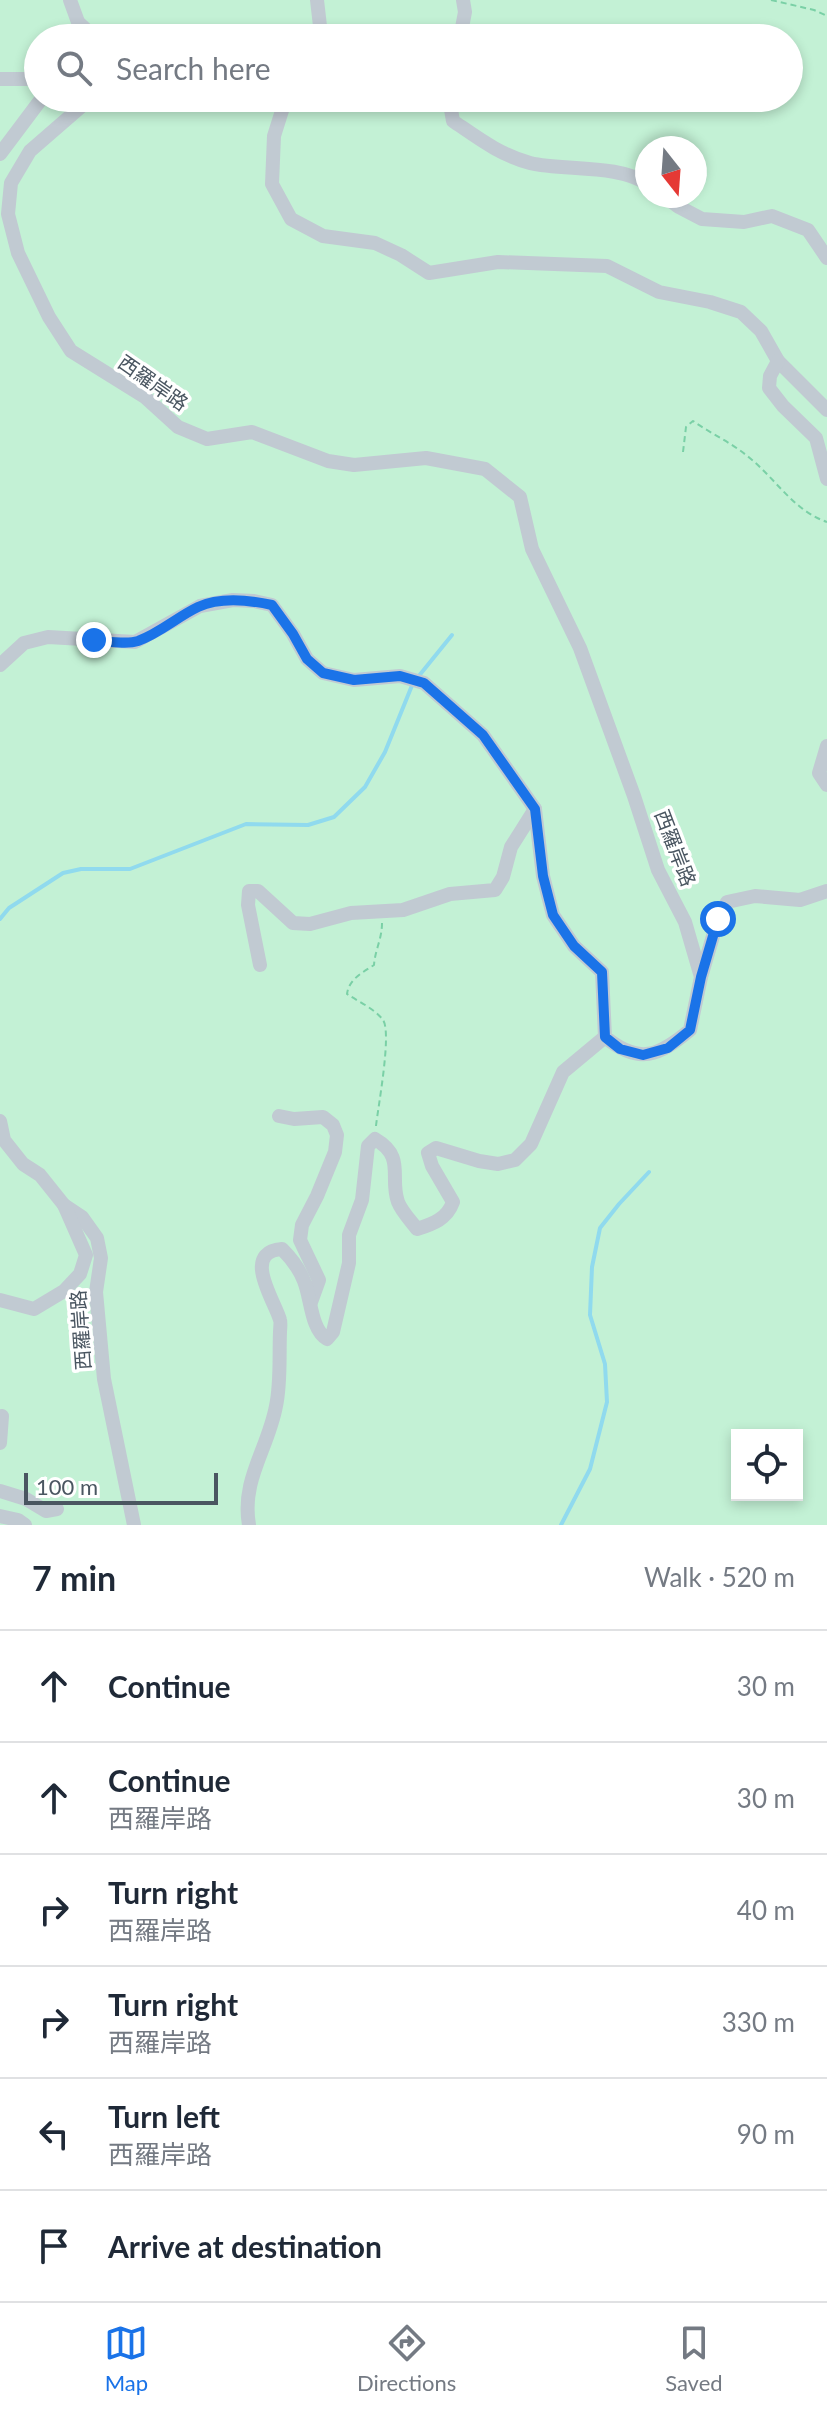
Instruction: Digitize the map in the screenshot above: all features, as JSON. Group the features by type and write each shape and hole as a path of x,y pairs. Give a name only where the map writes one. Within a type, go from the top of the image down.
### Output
{"street":[{"path":"70,0 80,24"},
{"path":"317,0 320,24"},
{"path":"463,0 463,24"},
{"path":"0,79 24,79"},
{"path":"0,154 32,112"},
{"name":"西羅岸路","path":"75,112 30,151 11,183 4,211 18,253 49,317 71,351 145,397 178,427 207,439 252,432 328,461 354,465 426,458 485,469 520,497 532,549 580,648 658,870 685,922 701,977 690,1030 668,1048 643,1055 620,1049 605,1037"},
{"path":"282,112 274,136 272,184 291,219 323,236 375,243 429,273 498,262 607,266 659,292 741,312 761,331 778,361 827,410"},
{"path":"451,112 453,121 493,149 532,163 635,177"},
{"path":"681,208 702,219 744,222 772,216 808,230 827,258"},
{"path":"778,361 770,376 769,388 816,438 827,479"},
{"path":"0,665 24,643 48,637 135,642 200,606 233,600 272,605 307,659 323,673 354,680 400,676 424,683 483,735 535,809 543,876 553,915 574,946 602,972 605,1037 563,1072 531,1144 515,1160 498,1164 436,1148 428,1153 453,1202 449,1211 434,1224 417,1229 399,1206 394,1188 397,1166 385,1145 375,1139 368,1146 362,1200 349,1235 349,1263 333,1332 327,1339 316,1328 311,1302 295,1261 282,1249 274,1249 265,1258 262,1272 265,1289 281,1321 277,1405 265,1446 249,1483 249,1525"},
{"path":"827,746 819,773 827,785"},
{"path":"260,965 248,905 249,891 258,891 293,923 310,924 351,913 403,910 450,894 495,890 503,877 511,847 535,809"},
{"path":"701,977 718,919 727,902 755,896 800,900 827,891"},
{"path":"279,1116 294,1119 323,1117 333,1125 337,1135 335,1152 302,1225 300,1240 319,1280 311,1302"},
{"name":"西羅岸路","path":"0,1121 4,1140 23,1164 40,1175 64,1205 82,1217 97,1238 101,1258 96,1292 104,1379 134,1525"},
{"path":"0,1300 34,1309 64,1291 80,1274 86,1255 64,1205"},
{"path":"0,1443 2,1416"},
{"path":"0,1491 26,1499 46,1511 57,1509"},
{"path":"0,1516 25,1525"}],"path":[{"path":"771,0 827,16"},
{"path":"683,452 686,427 693,421 745,454 770,476 794,504 812,517 827,522"},
{"path":"375,1139 387,1038 386,1023 378,1014 347,994 356,977 374,965 375,950 382,939 382,911"}],"green space":[{"path":"0,0 827,0 827,1525 0,1525"}],"waterway":[{"path":"418,677 452,635"},
{"path":"0,919 9,908 63,873 81,869 130,869 246,824 308,825 334,817 365,787 385,752 413,683"},
{"path":"561,1525 590,1469 607,1402 605,1364 590,1315 592,1267 600,1228 649,1172"}],"route":[{"path":"94,640 135,642 200,606 233,600 254,601 272,605 307,659 323,673 354,680 400,676 424,683 483,735 535,809 543,876 553,915 574,946 602,972 605,1037 620,1049 643,1055 668,1048 690,1030 718,919"}]}
